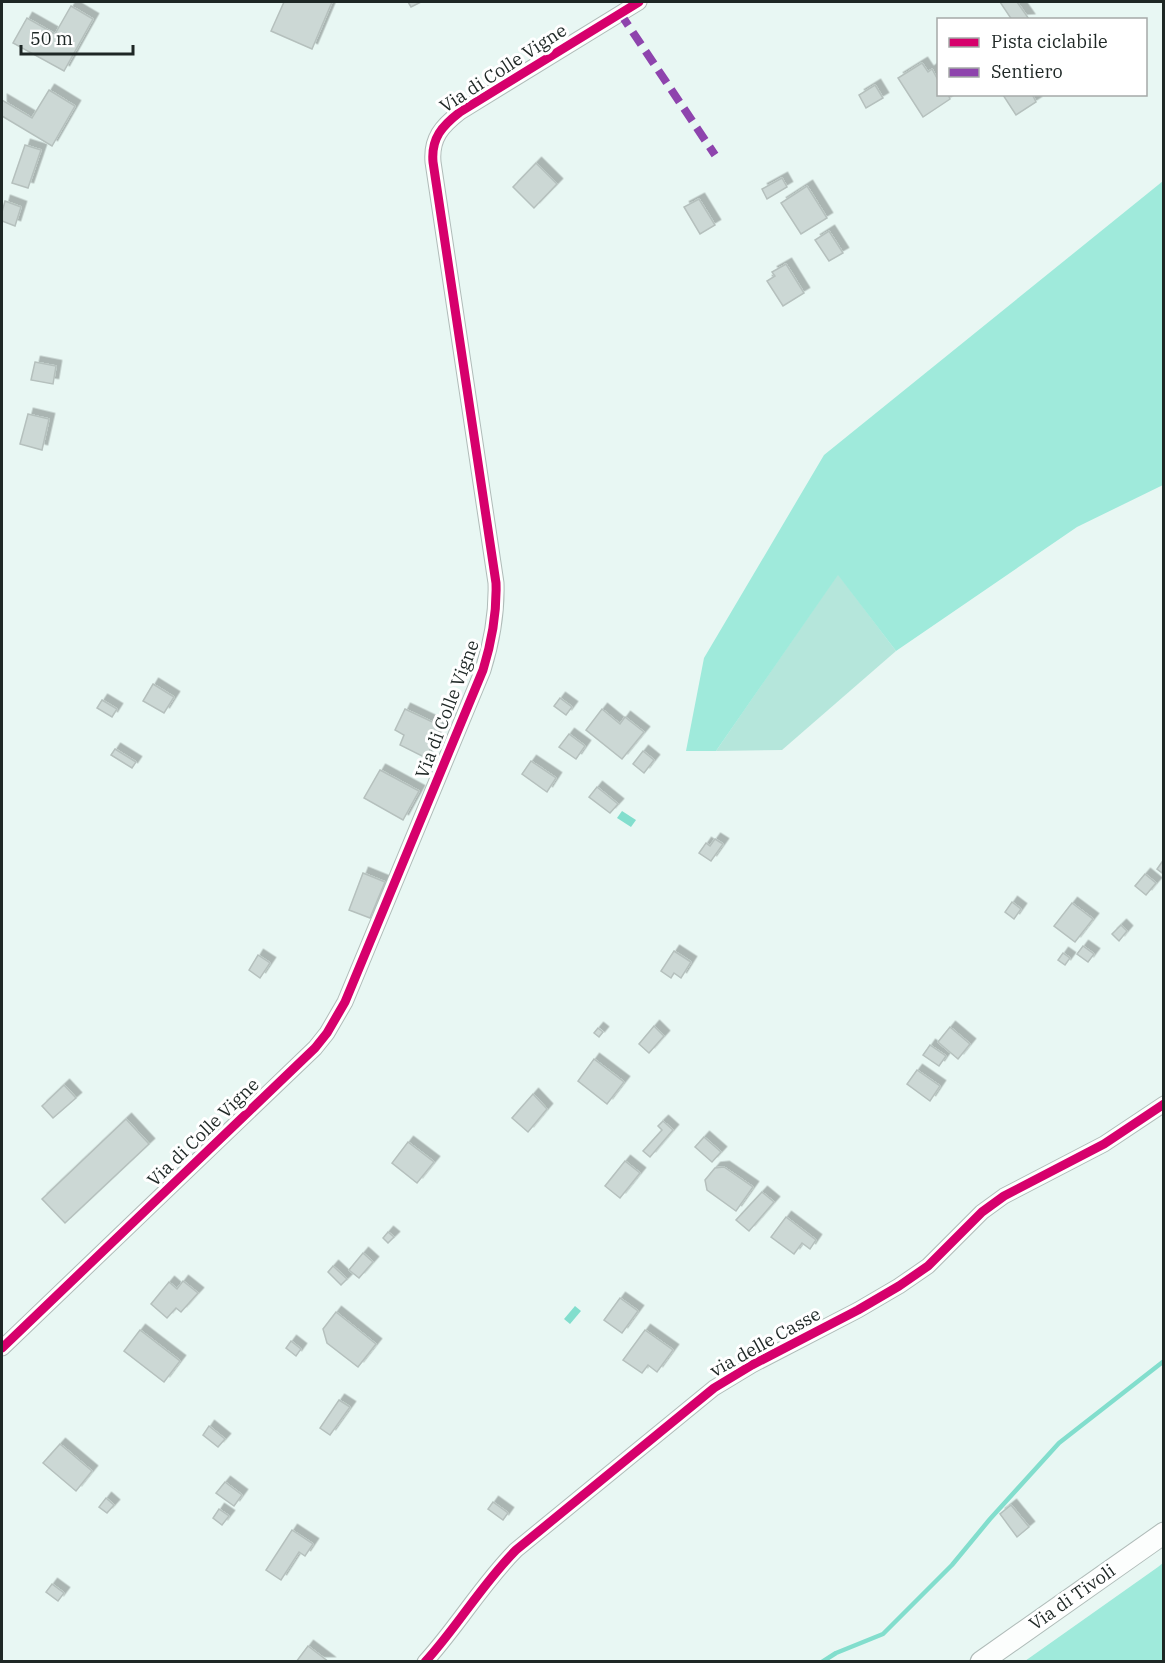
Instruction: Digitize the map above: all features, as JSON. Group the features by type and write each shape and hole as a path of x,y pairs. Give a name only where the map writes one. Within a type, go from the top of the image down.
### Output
{"main road":[{"name":"Via di Tivoli","path":"981,1662 1164,1533"}],"street":[{"name":"Via di Colle Vigne","path":"2,1348 315,1048 327,1033 345,1002 483,670 491,642 496,609 496,583 433,162 435,138 444,125 460,112 639,2"},
{"name":"via delle Casse","path":"425,1662 461,1619 497,1569 516,1550 714,1388 752,1365 858,1310 906,1281 932,1262 978,1216 1004,1196 1104,1144 1164,1104"}],"shaded area":[{"path":"1163,181 1163,485 1077,527 896,651 838,575 716,751 686,751 704,658 824,455"},
{"path":"838,574 896,651 782,750 716,751"},
{"path":"622,811 636,820 631,827 617,818"},
{"path":"575,1306 581,1311 570,1324 564,1319"},
{"path":"1163,1563 1163,1661 1025,1661 1158,1567"}],"building":[{"path":"284,2 332,2 312,49 271,31"},
{"path":"408,2 421,2 411,7"},
{"path":"1000,2 1017,2 1028,18 1011,18"},
{"path":"71,6 93,19 64,71 13,43 27,18 55,34"},
{"path":"922,63 928,72 932,69 937,78 937,96 949,96 950,99 923,117 898,78"},
{"path":"875,85 883,98 866,108 859,95"},
{"path":"49,90 75,106 52,146 2,116 2,100 32,118"},
{"path":"1004,96 1033,96 1036,102 1016,115"},
{"path":"25,145 41,150 28,188 12,183"},
{"path":"536,163 557,184 534,208 513,187"},
{"path":"782,178 787,187 767,199 762,189"},
{"path":"807,186 827,218 801,234 781,203"},
{"path":"699,199 715,225 700,234 684,207"},
{"path":"5,201 21,207 15,226 2,221"},
{"path":"829,231 843,253 829,261 815,240"},
{"path":"786,264 804,293 783,306 767,281 775,276 772,272"},
{"path":"35,362 56,366 53,384 31,380"},
{"path":"28,414 49,419 42,450 20,444"},
{"path":"153,684 174,697 164,713 143,701"},
{"path":"560,698 572,707 566,715 554,706"},
{"path":"102,700 117,709 112,717 97,708"},
{"path":"405,709 441,726 426,758 400,745 404,735 395,730"},
{"path":"602,709 620,724 625,717 644,732 622,759 586,730"},
{"path":"569,734 585,746 576,759 559,747"},
{"path":"115,749 136,762 132,768 111,755"},
{"path":"643,751 654,760 644,773 633,764"},
{"path":"531,761 556,778 547,792 522,774"},
{"path":"380,770 419,791 403,820 364,798"},
{"path":"597,787 618,804 610,813 589,797"},
{"path":"715,839 723,844 711,861 699,853 706,843 710,846"},
{"path":"1162,862 1164,864 1162,873 1157,869"},
{"path":"363,873 385,882 370,918 349,910"},
{"path":"1145,874 1156,883 1146,895 1135,886"},
{"path":"1012,902 1021,909 1014,919 1005,912"},
{"path":"1072,903 1093,919 1075,942 1054,926"},
{"path":"1121,925 1127,931 1119,941 1112,934"},
{"path":"1083,946 1094,954 1088,962 1077,954"},
{"path":"674,951 691,962 681,978 674,973 671,978 661,971"},
{"path":"1063,953 1070,958 1065,965 1058,960"},
{"path":"258,955 270,963 260,978 249,970"},
{"path":"654,1026 664,1036 649,1053 639,1044"},
{"path":"950,1027 970,1044 958,1059 938,1042"},
{"path":"598,1028 603,1032 599,1037 594,1033"},
{"path":"930,1045 946,1056 939,1066 923,1055"},
{"path":"594,1059 624,1082 607,1104 578,1081"},
{"path":"917,1070 940,1086 930,1101 907,1084"},
{"path":"64,1085 76,1098 53,1118 42,1106"},
{"path":"533,1094 547,1109 528,1132 512,1118"},
{"path":"126,1119 149,1144 65,1223 42,1199"},
{"path":"663,1121 673,1130 650,1157 643,1151 662,1130 658,1126"},
{"path":"704,1137 721,1152 712,1162 695,1147"},
{"path":"408,1142 434,1162 417,1183 392,1163"},
{"path":"625,1161 640,1173 620,1198 605,1186"},
{"path":"724,1167 753,1187 736,1211 707,1190 705,1180 715,1168"},
{"path":"762,1192 774,1202 749,1231 736,1220"},
{"path":"786,1217 816,1240 810,1249 802,1243 794,1254 771,1237"},
{"path":"388,1232 394,1237 388,1243 383,1238"},
{"path":"363,1253 373,1262 359,1278 349,1270"},
{"path":"333,1266 347,1279 341,1285 328,1272"},
{"path":"183,1281 198,1293 181,1312 176,1308 167,1318 151,1304 169,1282 177,1289"},
{"path":"620,1298 638,1311 622,1333 604,1320"},
{"path":"336,1312 376,1344 358,1367 327,1343 323,1329"},
{"path":"140,1330 180,1361 164,1382 124,1351"},
{"path":"645,1330 673,1350 657,1372 648,1365 642,1373 623,1360"},
{"path":"291,1341 301,1349 296,1356 286,1348"},
{"path":"339,1400 350,1407 330,1435 320,1428"},
{"path":"209,1426 225,1439 218,1447 203,1435"},
{"path":"60,1444 92,1471 76,1491 43,1463"},
{"path":"225,1482 242,1495 234,1506 216,1493"},
{"path":"106,1498 114,1505 107,1513 99,1507"},
{"path":"493,1502 508,1513 503,1520 488,1509"},
{"path":"1011,1505 1029,1527 1017,1537 1000,1514"},
{"path":"219,1509 229,1516 222,1525 213,1518"},
{"path":"292,1530 313,1544 305,1556 299,1552 281,1580 266,1570"},
{"path":"52,1584 64,1593 58,1601 46,1592"},
{"path":"308,1646 329,1662 296,1662"}],"waterway":[{"path":"822,1662 836,1653 883,1634 952,1565 1059,1443 1164,1361"}],"marked path":[{"path":"620,13 715,155"}],"cycle path":[{"path":"2,1348 315,1048 327,1033 345,1002 483,670 495,616 496,583 433,162 436,139 448,122 460,112 639,2"},
{"path":"425,1662 516,1550 714,1388 899,1286 928,1266 982,1212 1004,1196 1104,1144 1164,1104"}]}
